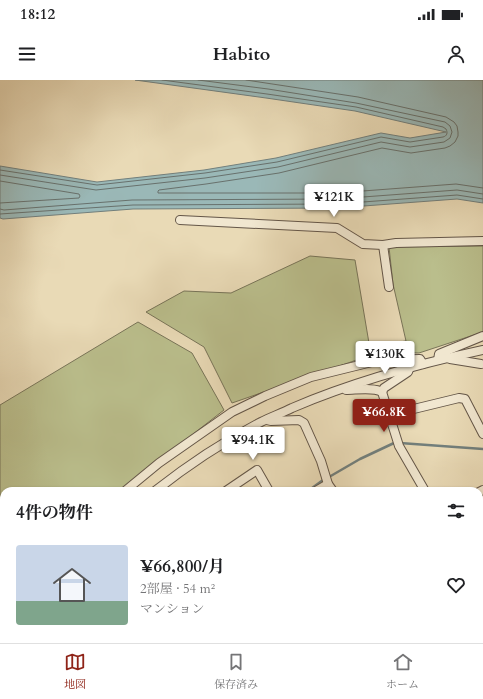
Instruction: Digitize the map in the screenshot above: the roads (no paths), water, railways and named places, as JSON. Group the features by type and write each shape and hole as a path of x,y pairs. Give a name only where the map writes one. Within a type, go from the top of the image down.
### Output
{"street":[{"path":"180,220 338,228 362,244 383,245 396,243 483,241"},
{"path":"383,245 389,287"},
{"path":"442,359 439,354 483,336"},
{"path":"160,487 200,458 228,440 307,402 390,372 483,350"},
{"path":"130,487 159,463 232,412 311,377 380,360 420,359 423,364"},
{"path":"442,359 481,364"},
{"path":"382,392 384,388 408,372 410,367"},
{"path":"337,391 371,389 382,392 399,446 423,487"},
{"path":"389,415 460,398 465,400 483,434"},
{"path":"267,420 300,420 304,423 321,461 330,487"},
{"path":"232,487 258,470 267,487"},
{"path":"323,487 328,484"}],"water":[{"path":"135,80 483,80 483,203 457,199 337,208 133,209 3,219 0,218 0,166 97,182 204,170 276,158 381,133 410,138 446,132 355,111"}],"waterway":[{"path":"329,477 360,459 394,443"},
{"path":"400,443 483,449"},
{"path":"313,487 323,480"}]}
